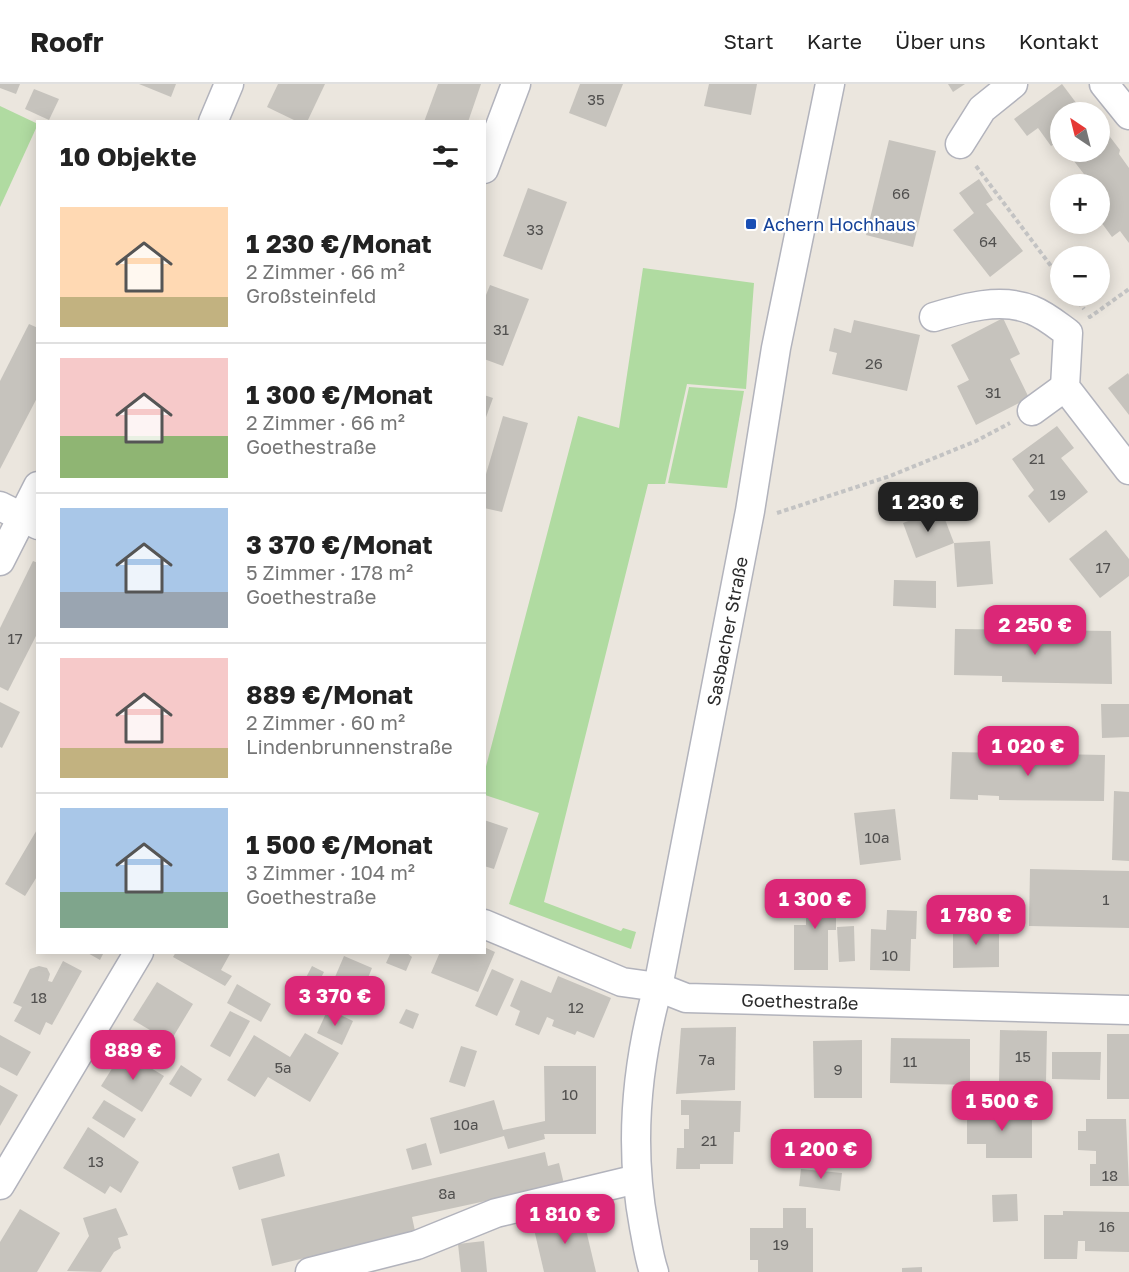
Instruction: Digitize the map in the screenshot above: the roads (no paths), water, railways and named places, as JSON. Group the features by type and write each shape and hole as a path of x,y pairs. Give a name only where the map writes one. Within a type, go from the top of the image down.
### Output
{"street":[{"path":"214,120 229,84"},
{"path":"486,164 516,84"},
{"name":"Sasbacher Straße","path":"654,1272 637,1179 637,1085 645,1034 658,987 750,511 776,348 830,84"},
{"path":"960,144 982,109 1013,84"},
{"path":"1104,84 1129,114"},
{"path":"934,317 971,306 1007,305 1032,309 1068,333 1065,387 1129,470"},
{"path":"1032,411 1065,387"},
{"path":"0,561 20,516 36,489"},
{"name":"Goethestraße","path":"486,925 622,982 658,987 686,998 1129,1010"},
{"path":"0,1185 138,954"},
{"path":"310,1272 417,1245 496,1213 637,1179"}],"place":[{"name":"Achern Hochhaus","path":"751,224"}]}
